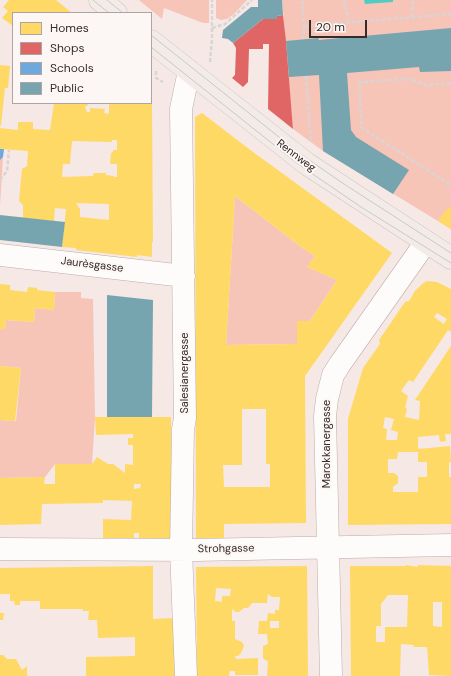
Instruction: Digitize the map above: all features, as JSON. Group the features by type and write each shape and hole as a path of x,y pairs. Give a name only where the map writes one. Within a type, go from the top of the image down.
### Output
{"main road":[{"path":"100,0 115,12"},
{"name":"Rennweg","path":"152,42 307,164 451,258"}],"street":[{"name":"Salesianergasse","path":"186,676 181,550 183,429 185,418 181,109 189,72"},
{"name":"Marokkanergasse","path":"331,676 325,416 326,399 333,375 340,364 426,242"},
{"name":"Jaurèsgasse","path":"0,255 184,276"},
{"name":"Strohgasse","path":"0,549 181,550 451,545"}],"path":[{"path":"210,63 212,0"},
{"path":"212,28 225,24 252,0"},
{"path":"302,0 304,39"},
{"path":"344,0 349,23"},
{"path":"412,17 413,0"},
{"path":"304,26 451,14"},
{"path":"306,76 311,139 313,146"},
{"path":"156,78 163,82"},
{"path":"451,83 426,85 410,79 360,82 362,128 451,185"},
{"path":"0,180 7,171 9,150"}],"shaded area":[{"path":"139,0 209,0 209,23 203,23 164,8 162,19"},
{"path":"216,0 247,0 235,13 227,19 221,20 216,18"},
{"path":"282,0 451,0 451,229 323,151 293,129"},
{"path":"3,157 0,206 0,159"},
{"path":"235,196 315,256 307,267 337,280 310,321 297,321 297,344 226,345"},
{"path":"55,292 81,292 81,298 93,299 95,417 92,464 55,464 45,477 0,478 0,420 16,421 21,368 0,366 0,329 5,329 6,320 34,322 35,308 54,310"}],"water":[{"path":"364,0 393,0 393,2 365,4"}],"building: Homes":[{"path":"9,0 56,0 71,12 12,12 12,25 2,18 8,11 3,7"},
{"path":"0,65 10,66 8,88 5,88 1,126 0,125"},
{"path":"152,103 153,242 152,257 137,255 137,257 62,247 66,209 55,208 54,221 23,218 23,205 19,201 22,169 27,166 28,151 0,149 0,128 18,130 18,122 33,122 33,129 50,130 54,104 88,104 85,107 87,112 90,112 90,108 105,109 104,113 109,114 109,104","holes":["112,140 117,140 117,150 113,150 111,153 110,164 117,164 117,177 106,175 106,173 94,173 93,176 62,177 63,164 70,164 72,141 112,142","76,203 109,204 109,220 80,217 80,209"]},
{"path":"202,113 392,253 305,376 306,523 224,524 224,539 196,538 195,117","holes":["235,196 315,256 307,267 337,280 310,321 297,321 297,344 226,345","242,409 266,409 266,464 270,464 270,487 224,487 223,465 242,465"]},
{"path":"451,206 451,229 438,221 445,211"},
{"path":"427,281 437,282 451,289 451,332 448,330 413,382 409,380 401,391 408,396 405,408 407,409 405,417 419,420 420,401 415,400 451,346 451,434 445,434 446,441 440,442 439,435 418,437 418,449 450,446 451,462 449,462 449,477 451,477 451,524 348,525 348,419 363,368 380,344 379,340 405,302 409,301 415,291","holes":["437,313 447,319 444,324 434,317","385,417 394,419 391,430 398,432 397,440 386,440 387,429 383,428","398,452 418,452 418,462 427,462 427,477 418,477 418,492 393,492 393,487 398,483 398,476 394,473 388,473 388,459 397,459"]},
{"path":"0,284 10,285 10,290 27,292 28,287 37,288 37,290 55,292 54,310 35,308 34,322 6,320 5,329 0,329"},
{"path":"0,366 21,368 15,421 0,420"},
{"path":"95,417 171,417 171,539 139,538 139,533 134,533 134,538 103,538 103,519 131,520 132,501 103,500 103,503 42,504 41,524 0,525 0,478 45,477 44,484 55,484 55,464 92,464 97,457 108,464 113,464 125,473 125,464 133,465 133,445 128,445 128,438 133,438 133,434 96,435","holes":["134,484 141,484 140,488 134,489"]},
{"path":"153,566 153,619 174,618 175,676 86,676 86,657 135,656 135,637 98,638 97,620 88,620 89,611 83,611 83,609 40,609 40,601 20,601 20,605 15,605 14,601 10,601 10,594 0,594 0,568"},
{"path":"307,566 308,676 267,676 268,661 263,658 263,646 268,644 267,634 258,634 259,621 267,621 268,613 275,614 275,610 279,610 280,597 272,597 268,594 267,603 252,603 248,608 244,608 239,612 232,609 232,621 235,621 235,639 242,642 244,646 241,653 238,656 235,656 236,659 258,658 258,675 235,675 235,671 230,671 229,676 197,676 196,567","holes":["216,588 231,589 230,596 222,596 222,602 215,601","270,621 279,621 279,628 270,628"]},
{"path":"350,566 451,566 451,676 429,675 427,647 413,647 414,645 401,644 400,676 351,676","holes":["388,595 408,595 407,627 385,627 385,642 376,642 376,626 381,626 381,604","433,602 442,602 442,627 433,626"]},
{"path":"0,613 4,613 3,620 0,620"},
{"path":"0,655 3,655 7,659 16,659 22,670 27,666 27,676 0,676"}],"building: Shops":[{"path":"283,15 293,129 268,109 269,44 263,44 263,49 249,49 248,82 243,87 232,78 235,75 236,48 233,43 263,19 277,19 277,16"}],"building: Schools":[{"path":"0,149 4,149 3,157 0,160"}],"building: Public":[{"path":"258,0 282,0 283,15 277,16 277,19 263,19 233,43 228,39 222,38 223,30 251,7 258,7"},
{"path":"451,28 451,71 420,72 419,67 347,73 351,130 356,137 409,170 393,194 323,151 319,75 289,77 286,41 318,38 319,40"},
{"path":"0,215 65,222 62,247 0,240"},
{"path":"107,295 153,300 152,417 107,417"}],"tram line":[{"path":"93,0 108,12"},
{"path":"107,0 122,12"},
{"path":"152,36 299,153 451,253"},
{"path":"152,48 298,164 361,207 451,263"}]}
